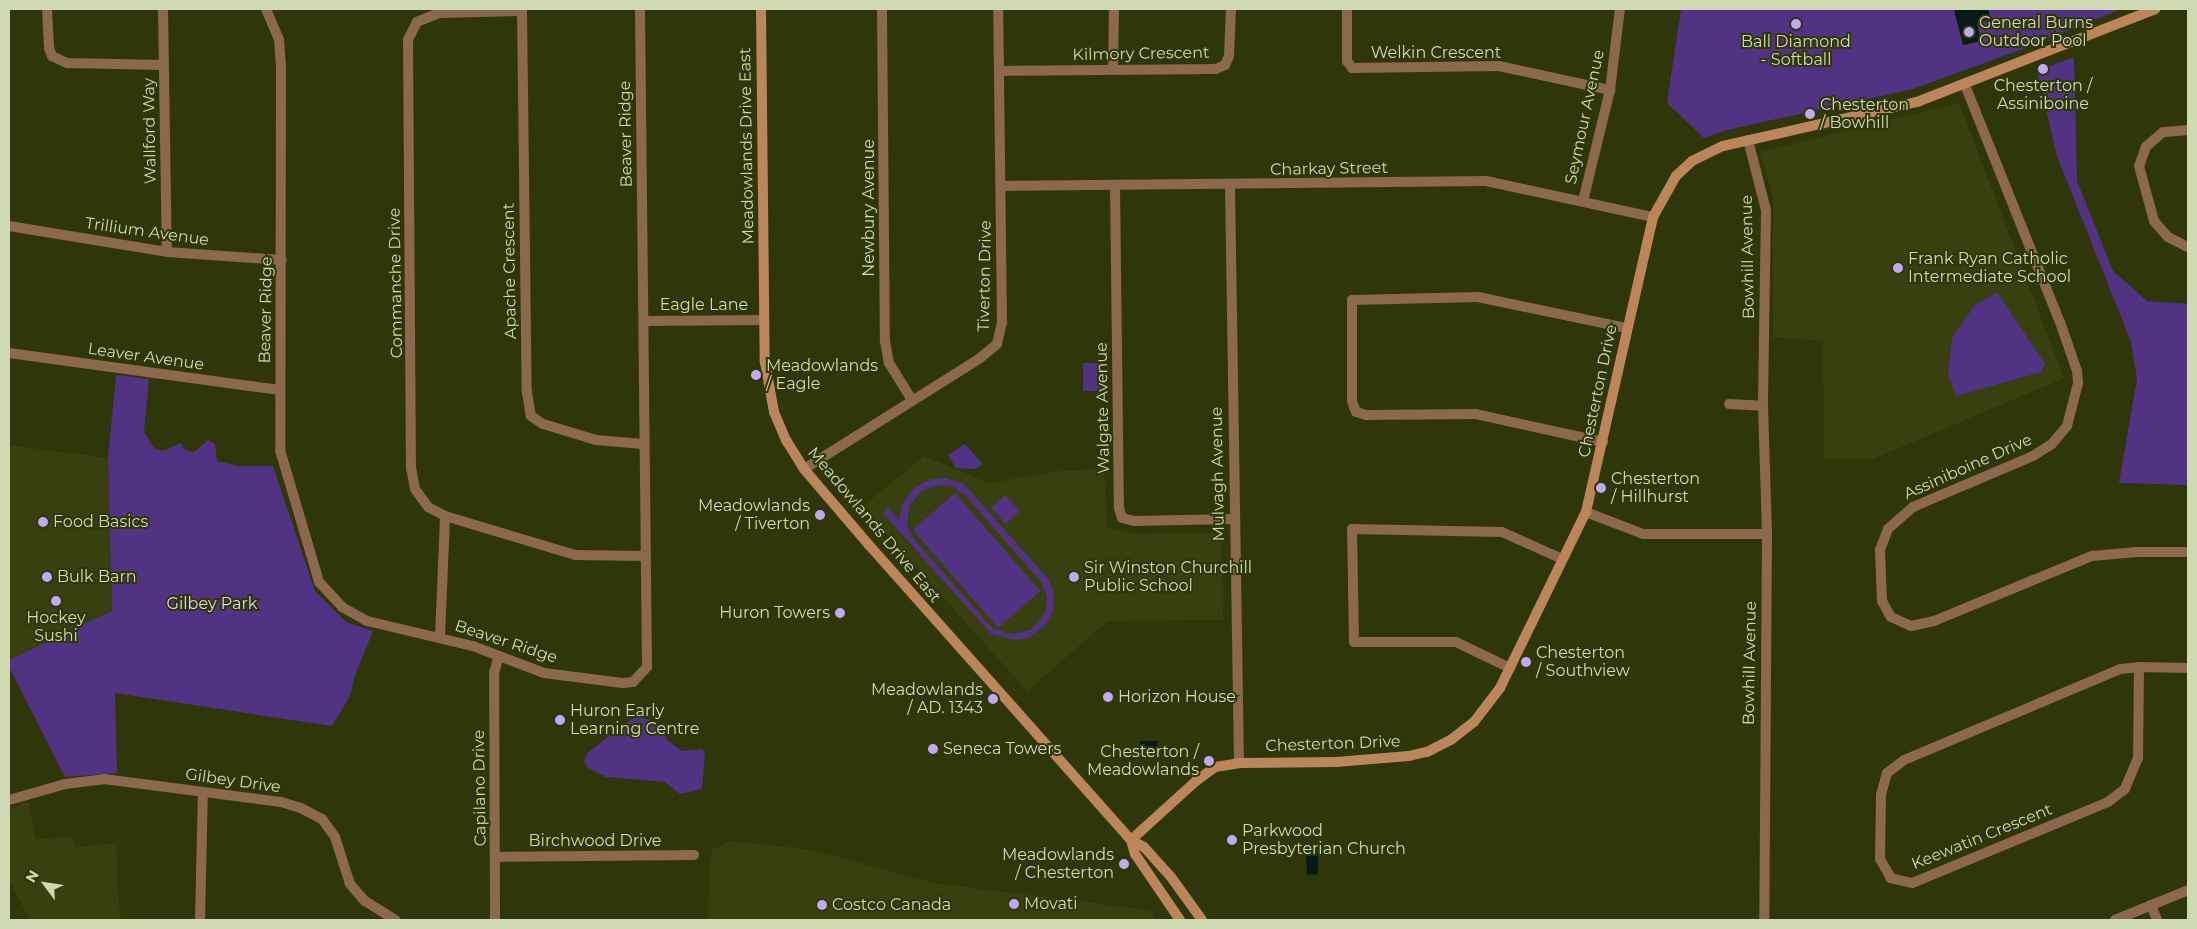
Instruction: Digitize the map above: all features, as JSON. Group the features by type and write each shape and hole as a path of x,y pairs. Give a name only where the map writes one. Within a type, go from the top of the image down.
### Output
{"street":[{"path":"47,9 48,48 52,56 67,63 163,65"},
{"name":"Wallford Way","path":"163,9 168,252"},
{"name":"Beaver Ridge","path":"266,9 279,39 281,66 282,260 280,390 282,462 314,570 325,592 355,616 440,637 544,673 594,680 628,682 642,676 647,667 644,556 644,320 640,9"},
{"name":"Meadowlands Drive East","path":"761,9 766,362 774,412 786,440 804,469 1131,840 1144,847 1171,877 1202,920"},
{"name":"Newbury Avenue","path":"882,9 885,341 889,363 912,400"},
{"name":"Tiverton Drive","path":"804,469 997,344 1002,322 998,9"},
{"path":"1114,9 1114,70"},
{"name":"Kilmory Crescent","path":"1000,71 1204,70 1225,65 1231,44 1231,9"},
{"name":"Welkin Crescent","path":"1347,9 1347,61 1352,68 1498,66 1610,90"},
{"name":"Seymour Avenue","path":"1583,201 1610,90 1620,9"},
{"name":"Chesterton Drive","path":"1131,840 1196,781 1215,767 1239,762 1336,762 1427,752 1452,739 1474,722 1500,688 1586,512 1652,217 1663,196 1692,161 1723,146 1896,108 1964,85 2140,12 2156,9"},
{"name":"Apache Crescent","path":"522,10 527,392 531,416 543,424 596,440 644,444"},
{"name":"Commanche Drive","path":"522,10 439,13 417,22 408,40 411,468 415,489 428,507 445,516 575,555 644,556"},
{"name":"Assiniboine Drive","path":"1964,85 2060,322 2077,371 2078,383 2066,426 2052,444 2033,456 1913,506 1888,529 1880,550 1882,601 1891,617 1911,626 1934,621 2092,556 2137,552 2188,552"},
{"path":"2188,130 2163,132 2146,147 2139,166 2154,221 2168,237 2188,247"},
{"name":"Bowhill Avenue","path":"1748,140 1766,210 1763,406 1767,534 1764,920"},
{"name":"Charkay Street","path":"1001,186 1486,181 1652,217"},
{"name":"Mulvagh Avenue","path":"1230,185 1239,762"},
{"name":"Walgate Avenue","path":"1115,186 1119,508 1122,518 1134,521 1234,519"},
{"name":"Trillium Avenue","path":"9,226 168,252 282,260"},
{"path":"1603,442 1476,414 1366,415 1356,412 1352,401 1352,300 1478,297 1626,328"},
{"name":"Eagle Lane","path":"644,320 764,320"},
{"name":"Leaver Avenue","path":"9,352 280,390"},
{"path":"1729,404 1763,406"},
{"path":"1586,512 1643,534 1767,534"},
{"path":"440,637 445,516"},
{"path":"1510,668 1456,642 1354,642 1352,529 1502,532 1562,559"},
{"name":"Capilano Drive","path":"495,920 494,673 499,656"},
{"name":"Keewatin Crescent","path":"2138,667 2138,758 2125,789 2108,802 1912,883 1891,878 1880,859 1881,794 1887,773 1904,760 2121,669 2138,667 2188,668"},
{"name":"Gilbey Drive","path":"9,800 65,784 104,779 281,802 322,819 335,837 350,884 371,905 395,920"},
{"path":"200,920 203,792"},
{"name":"Meadowlands Drive East","path":"1131,840 1136,854 1180,920"},
{"name":"Birchwood Drive","path":"496,857 694,855"},
{"path":"2114,920 2188,890"},
{"path":"2151,905 2157,920"}],"shaded area":[{"name":"Frank Ryan Catholic Intermediate School","path":"1959,103 2064,378 1873,459 1824,459 1823,341 1773,337 1773,197 1760,152"},
{"path":"9,445 108,458 112,611 9,660"},
{"name":"Sir Winston Churchill Public School","path":"924,456 989,483 1061,471 1104,469 1107,527 1135,534 1222,533 1223,620 1108,621 1027,691 862,507"},
{"path":"28,801 36,839 71,837 76,847 116,843 120,920 30,920 9,880 9,810"},
{"path":"731,841 813,850 934,883 1150,910 1156,920 708,920 709,865 713,849"}],"green space":[{"path":"1681,9 2121,9 2028,47 1913,89 1727,130 1704,138 1667,103"},
{"path":"2074,57 2077,181 2113,271 2147,301 2188,304 2188,485 2119,483 2137,379 2131,342 2057,156 2037,71"},
{"path":"1997,292 2045,364 2041,372 1956,396 1948,374 1952,338 1975,305"},
{"path":"1083,363 1102,363 1102,391 1083,391"},
{"name":"Gilbey Park","path":"116,375 149,379 144,432 154,448 162,451 181,443 185,450 194,452 208,440 215,444 217,461 237,466 273,466 315,591 346,622 373,631 355,675 350,696 332,726 115,693 117,773 65,777 9,667 9,660 112,611 108,458"},
{"path":"965,444 983,464 975,469 956,468 948,455"},
{"path":"945,478 964,484 1049,580 1054,594 1053,611 1046,624 1029,638 1015,640 991,634 883,513 888,508 899,520 902,505 914,488 931,479","holes":["940,485 951,486 965,495 1041,582 1047,597 1046,610 1039,622 1030,630 1013,634 993,629 913,538 907,524 910,504 922,491"]},
{"path":"955,493 1040,591 998,628 913,530"},
{"path":"1005,495 1020,511 1006,524 991,508"},
{"path":"636,716 657,722 667,740 682,751 702,749 705,753 702,789 680,794 665,782 606,777 588,768 584,762 587,753"}],"water":[{"name":"General Burns Outdoor Pool","path":"1988,9 1991,19 1977,23 1981,41 1963,45 1954,10"},
{"path":"1140,741 1158,741 1158,750 1140,750"},
{"path":"1306,853 1318,853 1318,874 1312,875 1307,874"}],"place":[{"name":"Ball Diamond - Softball","path":"1796,24"},
{"name":"General Burns Outdoor Pool","path":"1969,32"},
{"name":"Chesterton / Assiniboine","path":"2043,69"},
{"name":"Chesterton / Bowhill","path":"1810,114"},
{"name":"Frank Ryan Catholic Intermediate School","path":"1898,268"},
{"name":"Meadowlands / Eagle","path":"756,375"},
{"name":"Chesterton / Hillhurst","path":"1601,488"},
{"name":"Meadowlands / Tiverton","path":"820,515"},
{"name":"Food Basics","path":"43,522"},
{"name":"Bulk Barn","path":"47,577"},
{"name":"Sir Winston Churchill Public School","path":"1074,577"},
{"name":"Hockey Sushi","path":"56,601"},
{"name":"Huron Towers","path":"840,613"},
{"name":"Chesterton / Southview","path":"1526,662"},
{"name":"Horizon House","path":"1108,697"},
{"name":"Meadowlands / AD. 1343","path":"993,699"},
{"name":"Huron Early Learning Centre","path":"560,720"},
{"name":"Seneca Towers","path":"933,749"},
{"name":"Chesterton / Meadowlands","path":"1209,761"},
{"name":"Parkwood Presbyterian Church","path":"1232,840"},
{"name":"Meadowlands / Chesterton","path":"1124,864"},
{"name":"Movati","path":"1014,904"},
{"name":"Costco Canada","path":"822,905"}]}
